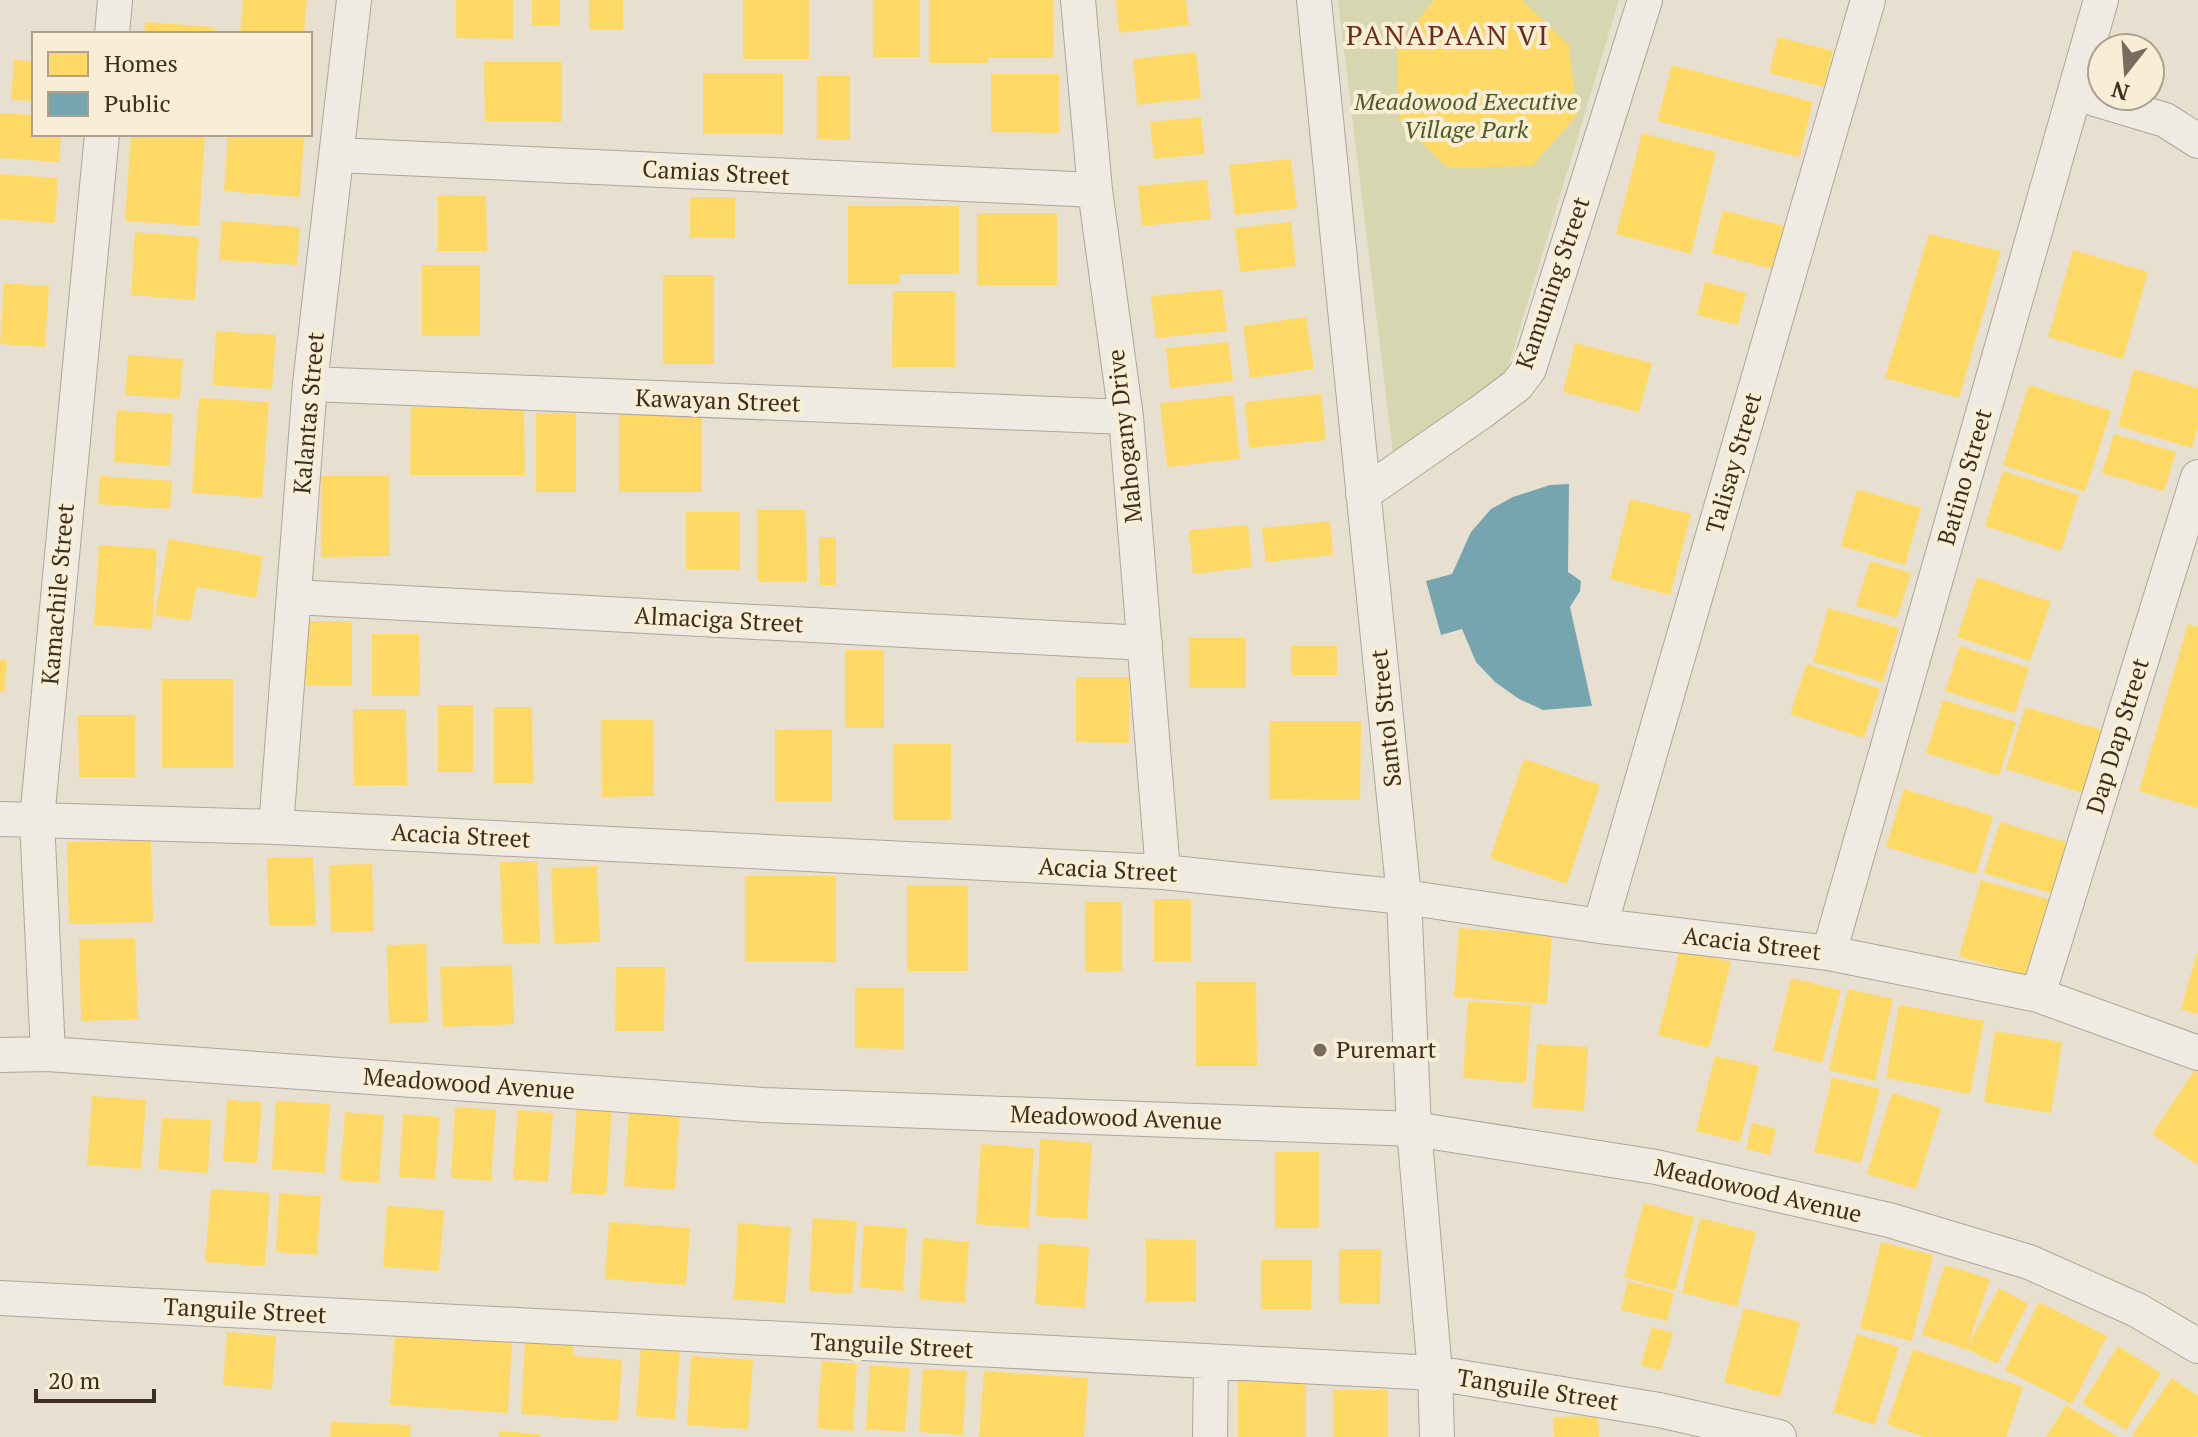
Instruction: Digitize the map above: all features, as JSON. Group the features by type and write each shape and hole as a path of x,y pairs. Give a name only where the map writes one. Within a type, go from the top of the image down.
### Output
{"street":[{"path":"112,32 115,0"},
{"name":"Kalantas Street","path":"276,827 310,384 354,0"},
{"name":"Mahogany Drive","path":"1078,0 1095,190 1126,417 1163,872"},
{"name":"Santol Street","path":"1314,0 1404,897 1414,1129 1435,1373 1437,1437"},
{"name":"Kamuning Street","path":"1363,494 1517,385 1529,369 1645,0"},
{"name":"Talisay Street","path":"1600,926 1868,0"},
{"name":"Batino Street","path":"1829,953 2101,0"},
{"path":"2075,93 2165,120 2198,141"},
{"name":"Kamachile Street","path":"48,1054 37,819 102,136"},
{"name":"Camias Street","path":"337,155 1095,190"},
{"name":"Kawayan Street","path":"310,384 1126,417"},
{"name":"Dap Dap Street","path":"2038,995 2198,477"},
{"name":"Almaciga Street","path":"294,597 1145,643"},
{"name":"Acacia Street","path":"0,819 276,827 1163,872 1404,897 1600,926 1829,953 2038,995 2198,1053"},
{"name":"Meadowood Avenue","path":"0,1055 48,1054 763,1105 1414,1129 1656,1167 1889,1220 2029,1262 2137,1310 2198,1346"},
{"name":"Tanguile Street","path":"0,1298 1435,1373 1659,1410 1779,1437"},
{"path":"1210,1437 1211,1363"}],"green space":[{"name":"Meadowood Executive Village Park","path":"1338,0 1619,0 1500,394 1393,454"}],"building: Homes":[{"path":"243,0 307,0 304,32 240,32"},
{"path":"456,0 513,0 513,39 456,38"},
{"path":"532,0 560,0 560,25 532,26"},
{"path":"589,0 623,0 623,29 589,30"},
{"path":"743,0 809,0 809,59 743,59"},
{"path":"873,0 920,0 920,57 873,57"},
{"path":"929,0 1053,0 1054,58 988,58 988,63 929,63"},
{"path":"1116,0 1186,0 1189,25 1119,33"},
{"path":"1434,0 1522,0 1569,46 1577,115 1532,166 1448,168 1399,120 1397,47"},
{"path":"145,22 215,27 215,32 144,32"},
{"path":"1778,37 1833,51 1824,87 1769,73"},
{"path":"1196,52 1201,98 1137,105 1133,59"},
{"path":"14,60 32,61 32,101 11,100"},
{"path":"484,62 562,62 562,122 485,121"},
{"path":"1672,65 1813,102 1799,157 1657,121"},
{"path":"703,73 783,73 783,134 703,134"},
{"path":"991,74 1059,74 1059,133 991,132"},
{"path":"817,76 850,76 850,140 817,139"},
{"path":"0,113 32,115 32,136 61,136 59,162 0,158"},
{"path":"1201,117 1205,154 1154,159 1150,122"},
{"path":"1642,133 1716,152 1691,254 1616,234"},
{"path":"131,136 205,136 199,226 125,221"},
{"path":"228,136 304,136 300,197 224,191"},
{"path":"1291,159 1297,208 1235,215 1229,165"},
{"path":"0,174 58,178 55,223 0,219"},
{"path":"1207,180 1211,219 1142,226 1138,186"},
{"path":"438,195 486,196 487,251 438,251"},
{"path":"690,197 735,197 735,238 690,238"},
{"path":"848,206 959,206 959,274 900,274 900,284 848,284"},
{"path":"1723,210 1784,226 1773,269 1712,253"},
{"path":"977,213 1057,213 1057,285 977,285"},
{"path":"222,221 300,227 297,265 219,260"},
{"path":"1291,222 1296,266 1240,272 1235,228"},
{"path":"135,232 199,237 195,300 131,295"},
{"path":"1929,234 2001,251 1959,398 1885,378"},
{"path":"2073,250 2148,272 2123,359 2048,337"},
{"path":"422,265 480,265 480,336 422,336"},
{"path":"663,275 714,275 714,364 663,364"},
{"path":"1705,282 1746,293 1738,325 1697,315"},
{"path":"4,283 49,286 45,347 0,344"},
{"path":"1222,289 1227,331 1156,338 1151,296"},
{"path":"893,291 955,291 955,367 892,367"},
{"path":"1306,317 1314,369 1250,378 1243,326"},
{"path":"216,331 276,335 272,389 213,385"},
{"path":"1228,342 1233,381 1170,388 1166,348"},
{"path":"1575,343 1652,363 1639,412 1563,392"},
{"path":"128,355 183,359 180,399 125,395"},
{"path":"2134,369 2198,388 2198,427 2192,448 2118,426"},
{"path":"2029,385 2111,411 2085,492 2003,465"},
{"path":"1321,394 1326,440 1249,448 1245,402"},
{"path":"1233,395 1240,459 1167,467 1160,403"},
{"path":"199,398 269,402 262,498 192,493"},
{"path":"411,407 524,407 525,475 410,475"},
{"path":"117,410 173,414 170,466 114,462"},
{"path":"536,413 576,413 576,492 536,492"},
{"path":"619,413 702,413 702,492 619,492"},
{"path":"2114,434 2176,452 2164,491 2102,473"},
{"path":"2003,471 2079,495 2061,551 1985,526"},
{"path":"100,476 172,481 170,509 98,504"},
{"path":"321,476 389,476 390,556 321,557"},
{"path":"1857,489 1921,508 1905,565 1841,546"},
{"path":"1630,499 1691,514 1670,595 1610,579"},
{"path":"757,510 806,510 807,582 758,582"},
{"path":"686,512 740,512 740,570 686,569"},
{"path":"1330,521 1333,555 1266,562 1262,528"},
{"path":"1248,525 1252,567 1193,574 1189,530"},
{"path":"819,537 836,537 836,585 820,585"},
{"path":"169,539 263,556 256,598 197,587 190,621 155,615"},
{"path":"99,545 157,549 152,629 94,625"},
{"path":"1870,561 1911,573 1897,618 1856,606"},
{"path":"1977,577 2051,602 2030,661 1957,637"},
{"path":"1828,608 1899,628 1883,682 1813,662"},
{"path":"305,621 352,621 352,686 306,686"},
{"path":"2188,624 2198,627 2198,808 2139,791"},
{"path":"372,634 419,634 420,696 372,696"},
{"path":"1189,638 1246,638 1246,688 1189,688"},
{"path":"1291,646 1337,646 1337,675 1291,675"},
{"path":"1960,646 2029,668 2015,713 1945,691"},
{"path":"845,650 884,650 884,728 845,728"},
{"path":"0,659 7,660 5,692 0,692"},
{"path":"1807,664 1880,689 1864,738 1790,714"},
{"path":"1076,677 1129,677 1129,743 1076,742"},
{"path":"162,679 233,679 233,768 162,768"},
{"path":"1943,700 2016,722 1999,776 1926,753"},
{"path":"438,705 473,705 473,772 438,772"},
{"path":"494,707 532,707 533,783 494,783"},
{"path":"2025,707 2108,732 2089,795 2006,769"},
{"path":"353,709 406,709 407,785 354,785"},
{"path":"78,715 135,715 135,777 79,777"},
{"path":"601,720 653,720 654,796 602,797"},
{"path":"1270,721 1361,721 1360,800 1269,799"},
{"path":"832,729 832,801 775,802 775,730"},
{"path":"893,744 951,744 951,820 894,820"},
{"path":"1524,759 1600,785 1567,884 1490,858"},
{"path":"1904,789 1993,816 1976,874 1886,847"},
{"path":"2000,822 2076,845 2060,896 1984,873"},
{"path":"151,840 153,922 69,924 67,842"},
{"path":"313,857 316,925 269,926 267,858"},
{"path":"537,861 540,943 503,944 500,862"},
{"path":"372,864 374,931 331,932 329,865"},
{"path":"597,866 600,942 554,944 551,868"},
{"path":"745,876 836,876 836,962 745,961"},
{"path":"1981,880 2057,902 2035,978 1959,956"},
{"path":"907,885 968,886 968,971 907,971"},
{"path":"1154,899 1191,899 1191,962 1154,961"},
{"path":"1085,902 1122,902 1122,971 1085,972"},
{"path":"1459,928 1552,935 1547,1004 1454,997"},
{"path":"135,938 138,1019 81,1021 79,939"},
{"path":"426,944 428,1022 389,1023 387,945"},
{"path":"1680,949 1731,962 1709,1048 1658,1035"},
{"path":"2198,953 2198,1014 2181,1009"},
{"path":"512,965 514,1024 443,1027 440,967"},
{"path":"616,967 665,967 664,1031 615,1031"},
{"path":"1791,978 1841,990 1822,1063 1773,1050"},
{"path":"1196,982 1256,982 1257,1066 1196,1066"},
{"path":"855,988 904,988 904,1049 855,1048"},
{"path":"1848,989 1893,999 1875,1081 1829,1070"},
{"path":"1468,1001 1531,1005 1526,1083 1463,1078"},
{"path":"1899,1005 1984,1021 1970,1094 1886,1078"},
{"path":"1995,1031 2062,1042 2051,1113 1984,1102"},
{"path":"1537,1044 1588,1047 1584,1111 1532,1107"},
{"path":"1715,1056 1759,1066 1740,1142 1696,1131"},
{"path":"2198,1065 2198,1165 2152,1134"},
{"path":"1832,1077 1880,1089 1861,1163 1814,1152"},
{"path":"1892,1093 1941,1108 1916,1189 1867,1174"},
{"path":"92,1096 146,1100 141,1169 87,1165"},
{"path":"227,1100 262,1102 257,1163 223,1161"},
{"path":"276,1101 330,1104 325,1173 272,1169"},
{"path":"577,1105 612,1108 606,1195 571,1193"},
{"path":"455,1107 496,1110 491,1181 451,1178"},
{"path":"518,1110 553,1113 548,1182 513,1179"},
{"path":"629,1111 680,1114 675,1190 624,1186"},
{"path":"345,1112 384,1115 379,1183 340,1180"},
{"path":"403,1114 440,1117 435,1179 399,1177"},
{"path":"162,1118 211,1120 208,1173 158,1169"},
{"path":"1752,1123 1776,1129 1770,1155 1746,1149"},
{"path":"1040,1139 1092,1143 1087,1219 1036,1216"},
{"path":"981,1144 1034,1148 1029,1228 976,1224"},
{"path":"1275,1152 1319,1152 1319,1228 1275,1228"},
{"path":"211,1189 270,1193 265,1266 205,1262"},
{"path":"279,1193 321,1196 317,1255 276,1252"},
{"path":"1644,1203 1694,1217 1675,1291 1624,1277"},
{"path":"387,1206 444,1210 439,1271 383,1267"},
{"path":"813,1218 857,1221 852,1294 809,1291"},
{"path":"1700,1218 1756,1232 1737,1307 1682,1293"},
{"path":"609,1222 690,1228 686,1285 605,1279"},
{"path":"738,1223 791,1227 785,1303 734,1299"},
{"path":"864,1225 907,1228 903,1291 860,1287"},
{"path":"923,1238 969,1242 965,1303 919,1299"},
{"path":"1146,1239 1196,1240 1196,1302 1146,1302"},
{"path":"1881,1242 1933,1255 1912,1341 1860,1328"},
{"path":"1039,1243 1089,1247 1085,1308 1035,1304"},
{"path":"1339,1249 1381,1249 1380,1304 1339,1303"},
{"path":"1261,1260 1312,1260 1311,1309 1261,1309"},
{"path":"1945,1265 1990,1279 1967,1348 1999,1288 2028,1304 1997,1364 1967,1349 1922,1335"},
{"path":"1628,1281 1674,1293 1667,1321 1621,1310"},
{"path":"2039,1302 2107,1336 2072,1404 2005,1370"},
{"path":"1744,1308 1800,1322 1780,1397 1724,1382"},
{"path":"1652,1327 1673,1333 1661,1371 1641,1365"},
{"path":"395,1331 512,1342 508,1413 390,1405"},
{"path":"227,1332 276,1336 272,1389 223,1385"},
{"path":"1857,1334 1899,1347 1875,1425 1833,1412"},
{"path":"525,1342 573,1345 573,1356 622,1360 618,1421 521,1414"},
{"path":"2118,1346 2161,1373 2126,1430 2082,1403"},
{"path":"641,1347 680,1350 675,1419 636,1416"},
{"path":"1913,1349 2023,1387 2006,1437 1924,1437 1887,1424"},
{"path":"691,1356 753,1360 748,1429 687,1425"},
{"path":"822,1361 857,1364 853,1431 817,1428"},
{"path":"870,1365 910,1368 905,1432 866,1429"},
{"path":"923,1369 967,1371 963,1435 919,1432"},
{"path":"984,1371 1088,1378 1084,1437 979,1437"},
{"path":"2172,1378 2198,1396 2198,1435 2135,1437 2132,1435"},
{"path":"1238,1380 1306,1381 1306,1437 1238,1437"},
{"path":"1333,1390 1388,1390 1388,1437 1333,1437"},
{"path":"2066,1405 2118,1437 2046,1437"},
{"path":"1598,1416 1599,1437 1554,1437 1553,1417"},
{"path":"331,1422 411,1425 410,1437 330,1437"},
{"path":"500,1431 540,1434 540,1437 499,1437"}],"building: Public":[{"path":"1569,484 1568,572 1581,581 1580,591 1570,607 1592,706 1543,710 1519,699 1495,682 1476,662 1462,629 1441,635 1426,581 1452,574 1471,532 1491,509 1513,497 1550,485"}],"place":[{"name":"Puremart","path":"1320,1050"}],"district":[{"name":"PANAPAAN VI","path":"1448,35"}]}
